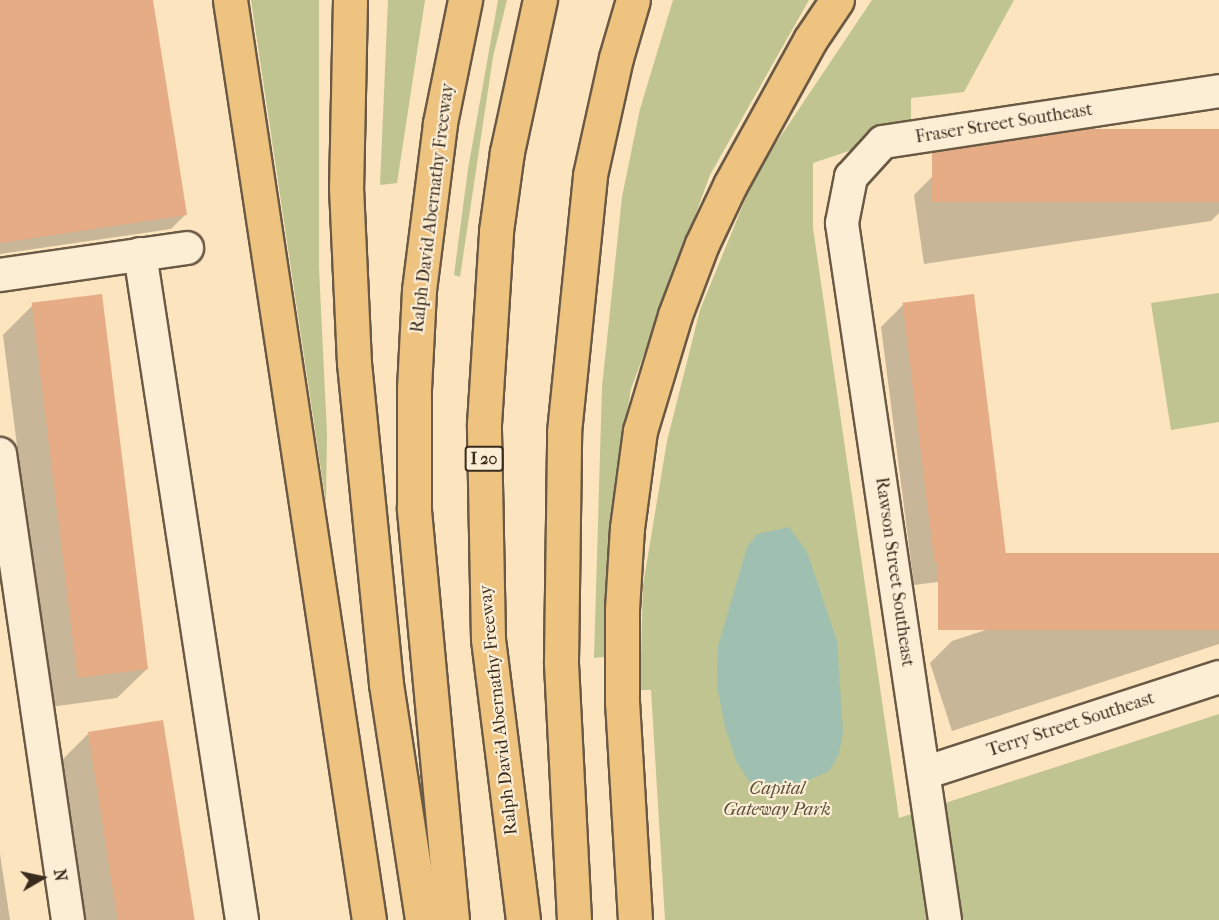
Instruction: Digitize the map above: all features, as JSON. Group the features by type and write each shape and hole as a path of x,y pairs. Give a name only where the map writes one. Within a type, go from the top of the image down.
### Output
{"highway":[{"path":"230,0 267,222 369,920"},
{"path":"350,0 346,187 356,387 386,684 422,920"},
{"name":"Ralph David Abernathy Freeway","path":"452,920 414,508 414,389 419,290 438,134 465,0"},
{"name":"Ralph David Abernathy Freeway","path":"523,920 488,639 484,424 496,231 507,152 540,0"},
{"path":"634,920 622,702 622,609 627,528 640,430 675,315 707,234 810,39 837,0"},
{"path":"574,920 561,661 564,432 590,175 615,58 633,2"}],"street":[{"name":"Fraser Street Southeast","path":"842,223 851,177 883,142 1219,91"},
{"name":"Rawson Street Southeast","path":"842,223 945,920"},
{"path":"0,275 187,248"},
{"path":"140,254 242,920"},
{"path":"0,454 7,558 68,920"},
{"name":"Terry Street Southeast","path":"924,773 1219,677"}],"green space":[{"path":"251,0 319,0 319,268 327,434 326,503"},
{"path":"388,0 425,0 397,183 380,185"},
{"path":"498,0 507,0 493,57 460,277 454,275 468,169"},
{"path":"673,0 809,0 710,175 631,389 619,459 608,562 604,657 594,658 602,387 622,197 640,109"},
{"name":"Capital Gateway Park","path":"872,0 1014,0 964,92 911,98 911,130 813,163 813,228 899,818 1219,714 1219,920 665,920 651,690 640,690 643,585 667,441 700,310 756,173"},
{"path":"1219,293 1219,422 1171,430 1151,303"}],"shaded area":[{"path":"789,527 807,552 837,641 843,732 839,754 829,771 805,782 765,789 750,782 737,763 725,727 717,686 718,646 747,547 757,534"}],"building":[{"path":"0,0 153,0 187,215 0,243"},
{"path":"932,129 1219,129 1219,202 932,202"},
{"path":"102,294 148,669 78,678 32,303"},
{"path":"974,294 1006,554 934,563 903,303"},
{"path":"938,553 1219,553 1219,630 938,630"},
{"path":"163,720 195,920 118,920 88,732"}]}
